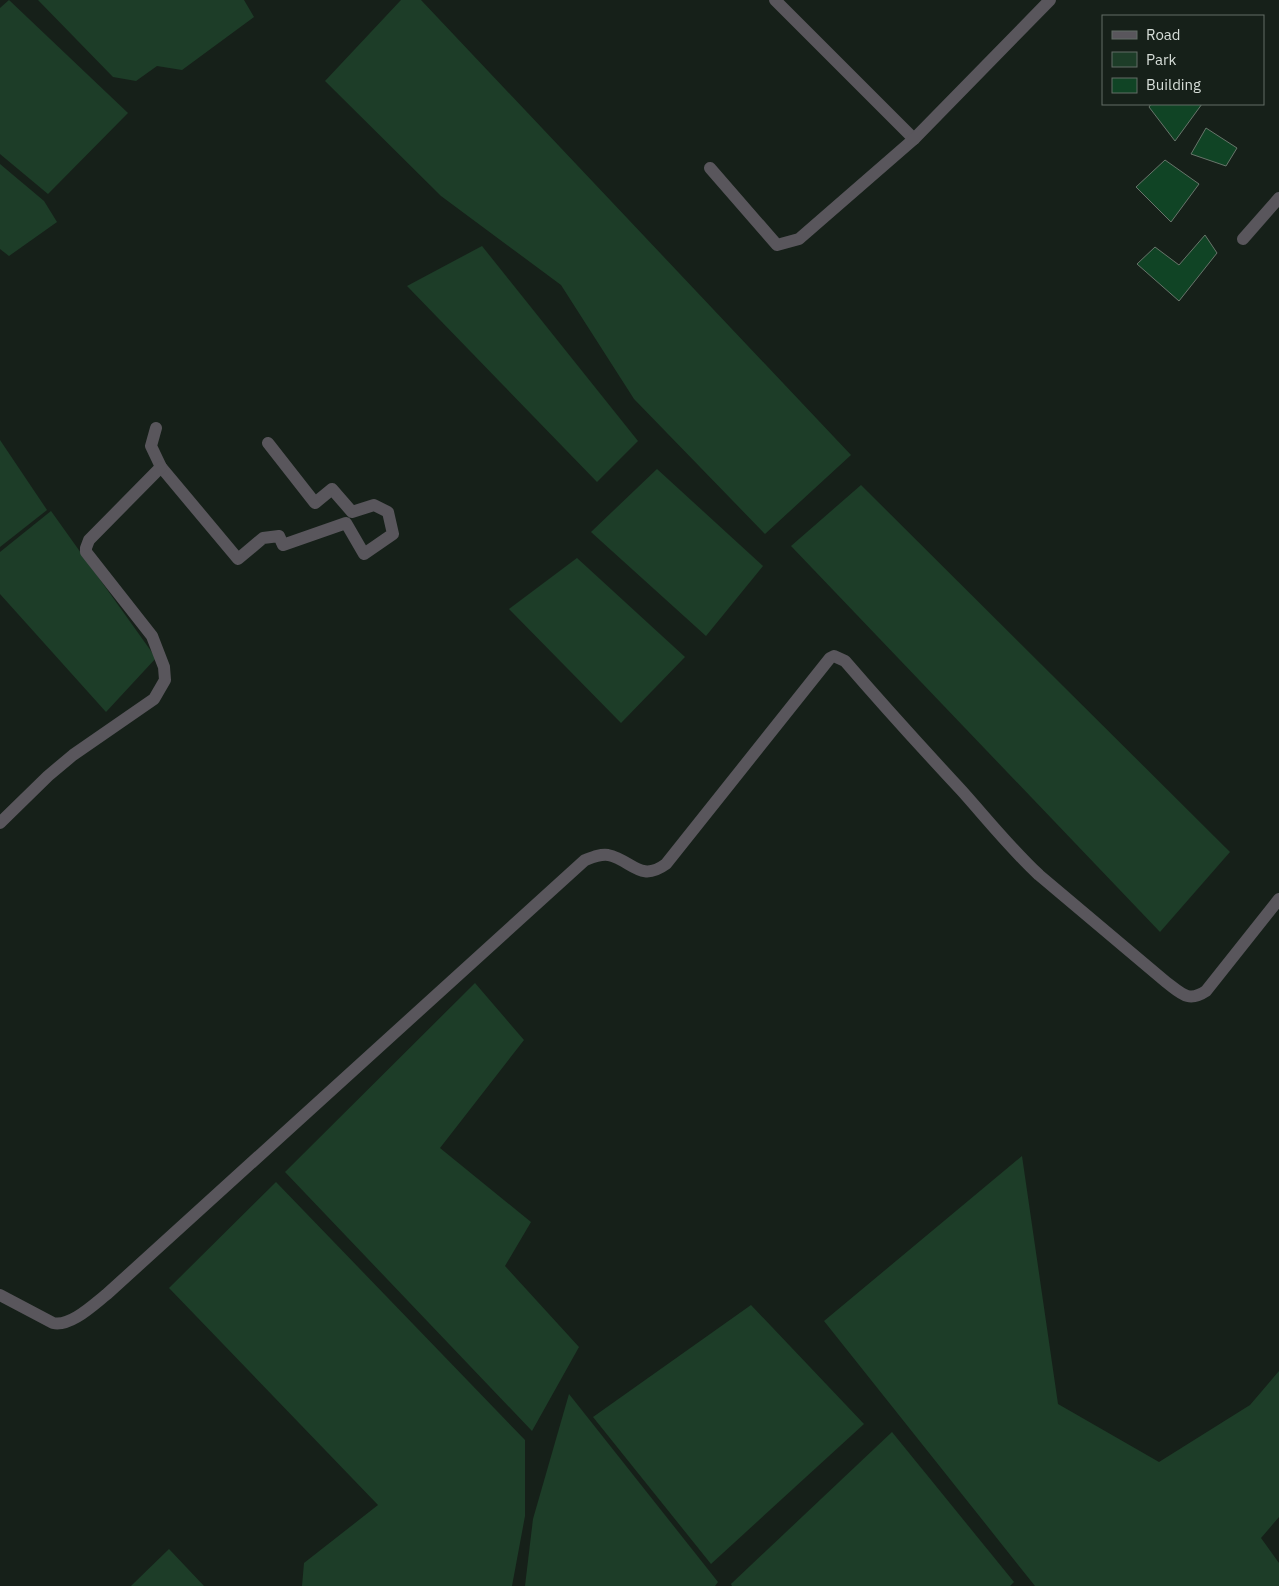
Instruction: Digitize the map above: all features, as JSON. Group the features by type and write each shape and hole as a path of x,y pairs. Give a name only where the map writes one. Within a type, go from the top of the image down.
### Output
{"street":[{"path":"775,0 914,139"},
{"path":"710,168 777,245 799,239 914,139 1050,0"},
{"path":"1243,239 1279,198"},
{"path":"156,428 151,446 161,468 238,559 263,538 279,536 282,545 346,523 364,554 393,534 388,512 374,505 352,512 332,489 315,504 268,443"},
{"path":"0,823 48,776 73,755 154,698 161,689 164,680 164,666 152,636 86,552 86,548 89,540 161,468"},
{"path":"0,1295 60,1325 71,1321 107,1294 585,860 602,855 610,855 645,873 659,870 666,864 830,658 834,656 845,661 897,722 1019,857 1166,982 1191,998 1198,997 1206,992 1279,899"}],"green space":[{"path":"9,0 128,113 48,194 0,154 0,8"},
{"path":"38,0 244,0 254,17 182,70 157,66 136,81 113,77"},
{"path":"401,0 421,0 851,455 765,534 634,399 561,285 441,196 325,81"},
{"path":"0,164 44,201 57,222 9,256 0,249"},
{"path":"482,246 638,441 597,482 407,286"},
{"path":"0,440 47,510 0,547"},
{"path":"657,469 763,566 706,636 591,532"},
{"path":"861,485 1230,852 1160,932 791,546"},
{"path":"51,511 156,658 106,712 0,594 0,552"},
{"path":"577,558 685,657 621,723 509,609"},
{"path":"475,983 524,1040 440,1148 531,1222 505,1266 579,1347 532,1431 285,1172"},
{"path":"1022,1156 1058,1404 1159,1462 1250,1405 1279,1371 1279,1517 1261,1538 1279,1563 1279,1586 1035,1586 824,1321"},
{"path":"276,1182 525,1440 525,1516 512,1586 302,1586 304,1563 378,1505 169,1288"},
{"path":"751,1305 864,1424 711,1564 593,1417"},
{"path":"569,1394 718,1582 715,1586 525,1586 533,1519"},
{"path":"892,1432 1014,1582 1010,1586 732,1586 731,1584"},
{"path":"169,1549 204,1586 131,1586"}],"building":[{"path":"1150,105 1201,105 1175,141 1149,107"},
{"path":"1206,128 1237,148 1226,166 1191,154"},
{"path":"1165,160 1199,184 1171,222 1136,187"},
{"path":"1205,235 1217,253 1179,301 1137,264 1155,247 1179,265"}]}
